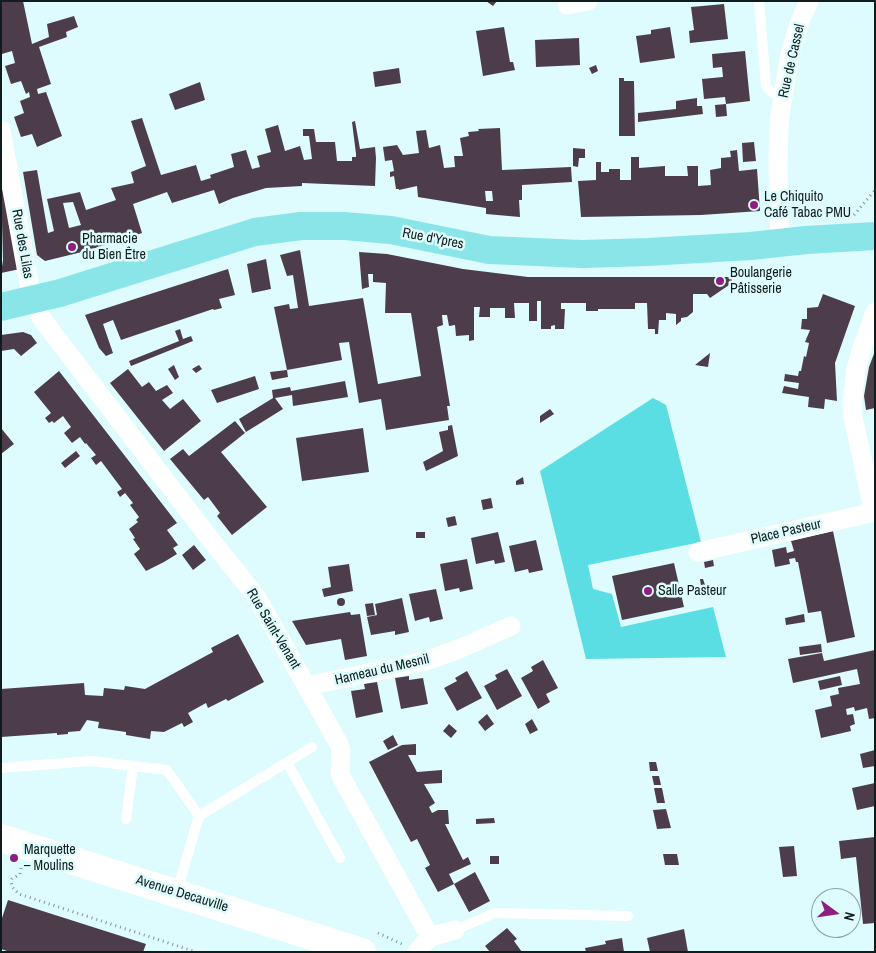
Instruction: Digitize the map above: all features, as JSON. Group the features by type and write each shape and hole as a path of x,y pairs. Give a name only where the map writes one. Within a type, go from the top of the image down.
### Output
{"main road":[{"name":"Rue d'Ypres","path":"1,307 32,300 255,232 281,228 321,225 368,228 428,237 489,250 582,254 779,248 842,238 875,236"}],"street":[{"path":"567,5 588,1"},
{"name":"Rue de Cassel","path":"779,248 779,122 794,40 809,1"},
{"name":"Rue des Lilas","path":"1,130 5,170 32,300"},
{"name":"Rue Saint-Venant","path":"32,300 42,320 255,595 342,750 340,768 343,780 430,936"},
{"path":"875,312 856,369 852,406 865,475 875,512"},
{"name":"Place Pasteur","path":"698,552 875,512"},
{"name":"Hameau du Mesnil","path":"307,686 426,661 511,626"},
{"name":"Avenue Decauville","path":"1,838 362,952"},
{"path":"418,952 430,936 455,930"}],"lane":[{"path":"759,1 766,85 769,90 783,100"},
{"path":"842,238 875,231"},
{"path":"522,252 594,264"},
{"path":"177,893 199,816 312,747"},
{"path":"1,768 91,761 167,770 199,816"},
{"path":"287,762 340,858"},
{"path":"126,819 133,766"},
{"path":"455,930 495,913 628,916"}],"path":[{"path":"15,866 22,868 20,874 12,879 11,884 19,894 196,952"}],"shaded area":[{"path":"653,398 666,405 701,542 588,565 593,589 612,594 621,627 713,607 726,657 586,659 540,471"}],"building":[{"path":"1,1 23,1 32,44 49,37 47,24 74,16 78,27 66,32 67,37 39,47 51,84 37,89 38,94 46,92 62,136 37,147 32,134 21,137 14,117 24,113 20,101 30,97 29,92 26,94 21,81 11,84 5,66 15,63 12,51 2,54"},
{"path":"486,1 497,1 493,6"},
{"path":"724,4 728,39 690,43 689,31 694,30 691,7"},
{"path":"504,27 510,62 513,62 515,70 483,76 476,31"},
{"path":"670,27 675,58 640,63 636,36 651,34 651,30"},
{"path":"579,38 580,65 536,67 535,40"},
{"path":"745,51 750,101 726,104 725,97 704,99 702,79 723,77 722,67 713,68 712,54"},
{"path":"596,65 598,71 592,74 589,68"},
{"path":"399,68 401,83 375,87 373,72"},
{"path":"619,78 624,78 624,81 634,81 635,136 619,136"},
{"path":"200,82 205,100 175,110 169,94"},
{"path":"697,98 697,106 702,106 703,114 638,122 638,113 676,109 676,101"},
{"path":"726,104 727,116 716,117 715,105"},
{"path":"142,118 161,175 196,165 201,181 211,178 210,175 234,167 231,154 246,150 252,169 260,167 257,156 271,152 265,129 278,125 285,151 300,146 304,160 312,159 309,136 303,136 303,129 314,129 316,142 335,142 337,161 352,161 352,157 356,157 352,122 355,121 360,149 375,147 375,186 302,183 302,186 266,188 219,204 214,190 172,203 167,192 133,204 142,233 86,251 45,261 37,255 23,172 37,170 48,233 54,231 47,199 80,192 86,210 116,200 111,188 134,183 131,172 146,166 131,121","holes":["73,202 81,225 69,228 63,203"]},
{"path":"500,128 502,170 571,167 572,182 522,185 522,200 519,200 520,217 486,214 486,208 418,197 417,186 396,189 394,176 390,177 390,172 394,171 392,160 385,161 383,147 397,145 403,155 419,153 416,131 426,130 429,148 440,145 444,168 455,167 454,156 463,156 460,138 469,136 468,132 479,131 478,129","holes":["485,191 492,191 493,201 486,201"]},
{"path":"754,142 756,161 743,162 742,143"},
{"path":"573,148 585,149 585,158 579,158 578,167 573,166"},
{"path":"737,150 739,171 757,169 760,211 701,215 581,217 578,181 596,180 596,162 601,162 601,172 609,172 609,169 620,169 620,180 631,180 631,157 639,157 639,168 665,166 665,176 688,176 687,166 698,166 698,186 711,185 710,170 721,168 721,158 731,157 730,151"},
{"path":"1,182 20,269 1,273 3,260"},
{"path":"300,250 309,306 363,298 378,384 421,376 411,313 385,313 386,283 373,282 373,274 368,274 369,287 362,289 359,252 387,254 463,269 528,277 732,277 732,283 710,298 707,294 693,294 693,312 687,317 681,318 681,321 676,325 676,314 666,313 666,320 659,320 658,334 655,334 655,329 648,329 647,303 635,303 635,309 598,309 598,311 586,311 586,303 561,303 561,309 565,309 564,329 555,329 555,325 551,326 551,329 541,329 541,301 537,301 537,321 529,321 529,303 514,303 515,318 505,318 505,308 490,308 490,317 479,317 480,307 474,307 474,340 469,341 469,335 456,336 455,325 449,326 447,315 442,315 443,325 437,327 450,406 447,406 449,420 386,430 381,399 359,403 349,342 339,343 342,360 287,370 274,307 289,304 290,309 298,308 293,275 287,276 280,255"},
{"path":"266,259 271,289 252,293 247,264"},
{"path":"228,269 235,295 219,299 222,308 213,309 121,340 113,320 103,324 113,353 106,356 99,348 85,315"},
{"path":"823,294 855,306 835,363 837,401 825,399 824,409 808,407 809,397 782,393 784,386 798,389 799,383 784,381 785,374 798,376 799,371 801,371 809,343 805,342 810,330 801,329 802,319 807,319 807,308 818,307"},
{"path":"180,329 183,339 191,336 193,341 131,366 129,361 179,341 175,331"},
{"path":"23,332 31,335 37,343 21,356 14,349 1,351 1,335"},
{"path":"875,351 875,408 866,410 864,396 869,367"},
{"path":"710,353 708,367 695,365"},
{"path":"174,365 179,377 175,380 168,369"},
{"path":"199,365 202,369 196,373 192,369"},
{"path":"128,369 142,387 149,382 156,391 167,385 173,393 162,400 170,409 183,399 201,421 164,451 110,383"},
{"path":"287,370 288,377 272,380 270,372"},
{"path":"59,371 177,523 167,530 178,545 173,548 177,554 146,571 134,554 140,549 129,529 138,522 136,520 139,517 130,505 133,503 125,493 120,497 117,492 122,489 101,461 96,465 91,458 96,455 80,437 72,443 64,433 71,427 63,416 54,423 52,421 49,423 45,418 51,413 34,392"},
{"path":"255,376 259,389 217,403 211,390"},
{"path":"345,381 348,397 293,406 292,395 275,398 283,409 246,432 239,419 273,398 272,390 290,387 291,391"},
{"path":"550,409 554,414 540,423 540,416"},
{"path":"235,421 245,433 221,452 267,507 232,535 217,516 220,513 208,497 204,500 170,459 183,449 189,456"},
{"path":"452,425 458,456 426,471 423,462 443,451 439,432 448,430 448,426"},
{"path":"1,428 14,444 1,454"},
{"path":"363,428 369,472 302,481 296,438"},
{"path":"76,451 80,456 65,468 61,463"},
{"path":"523,477 524,484 516,485 516,481"},
{"path":"491,498 493,508 483,510 481,500"},
{"path":"455,516 457,525 448,527 446,518"},
{"path":"833,531 855,637 827,643 821,611 808,613 798,562 796,562 795,558 789,559 790,564 775,567 772,550 786,547 787,553 794,551 791,541"},
{"path":"416,532 425,532 425,538 416,538"},
{"path":"498,532 505,562 495,564 494,560 476,564 471,538"},
{"path":"536,540 543,570 529,573 528,569 515,572 509,546"},
{"path":"194,545 206,560 193,570 182,555"},
{"path":"467,559 473,589 460,592 459,588 445,591 440,564"},
{"path":"713,560 714,566 705,568 704,562"},
{"name":"Salle Pasteur","path":"674,563 684,607 622,620 612,576"},
{"path":"349,564 353,591 324,597 322,589 331,587 328,567"},
{"path":"700,579 703,579 705,585 701,586"},
{"path":"436,589 443,619 430,622 429,617 415,621 409,594"},
{"path":"341,598 345,602 341,606 337,602"},
{"path":"402,598 409,632 395,635 395,631 371,635 367,617 377,615 375,604"},
{"path":"373,603 375,615 367,616 365,604"},
{"path":"350,612 351,615 360,614 367,656 345,660 341,639 306,645 292,621"},
{"path":"804,614 805,622 786,625 785,618"},
{"path":"238,634 264,682 228,701 226,699 208,708 206,703 188,713 193,722 184,727 182,723 164,732 151,731 150,739 126,735 126,732 98,728 99,722 87,720 80,731 68,732 68,734 1,737 1,689 84,683 85,695 103,696 104,688 124,690 125,686 145,689 213,652 211,648"},
{"path":"821,644 822,652 800,655 799,647"},
{"path":"875,650 875,718 869,719 867,708 855,711 854,707 846,709 847,715 853,714 855,724 850,726 851,731 821,738 815,710 832,706 830,696 839,694 838,688 860,684 857,669 793,683 788,659 822,653 824,661"},
{"path":"543,660 558,688 546,694 550,702 538,709 521,678 533,671 531,667"},
{"path":"507,669 522,696 497,710 484,686 497,679 495,675"},
{"path":"467,671 482,698 457,711 444,688 457,681 455,678"},
{"path":"409,676 409,680 423,678 428,704 401,709 395,678"},
{"path":"840,676 842,685 820,690 818,681"},
{"path":"377,682 383,712 356,718 351,691 365,689 364,684"},
{"path":"487,714 494,724 485,731 478,722"},
{"path":"532,719 538,730 530,734 525,724"},
{"path":"449,724 457,731 451,738 443,731"},
{"path":"393,735 398,745 388,750 383,741"},
{"path":"416,744 416,755 408,755 417,772 442,770 442,783 424,784 435,803 429,807 432,813 438,810 448,810 449,824 445,824 463,860 468,857 471,864 449,874 454,884 438,892 425,868 430,865 417,839 411,842 369,762 402,745"},
{"path":"875,750 875,766 863,768 860,754"},
{"path":"649,762 656,762 658,771 650,771"},
{"path":"652,776 659,776 661,785 654,785"},
{"path":"875,783 875,806 857,810 852,788"},
{"path":"654,788 662,788 665,803 657,803"},
{"path":"666,809 671,828 657,829 653,810"},
{"path":"494,818 495,823 476,824 476,819"},
{"path":"875,837 875,923 863,924 861,888 859,888 856,857 841,859 839,841"},
{"path":"794,846 797,876 783,877 779,847"},
{"path":"663,854 677,854 679,865 665,865"},
{"path":"490,856 499,856 499,864 490,864"},
{"path":"475,872 490,901 469,912 454,884"},
{"path":"8,900 146,944 143,952 10,952 1,949 1,921"},
{"path":"507,928 517,939 514,941 522,952 490,952 485,946"},
{"path":"684,929 688,952 650,952 647,938"},
{"path":"622,938 624,952 586,952 585,948 606,944 605,941"}],"place":[{"name":"Le Chiquito Café Tabac PMU","path":"754,205"},
{"name":"Pharmacie du Bien Être","path":"72,247"},
{"name":"Boulangerie Pâtisserie","path":"720,281"},
{"name":"Salle Pasteur","path":"648,591"},
{"name":"Marquette – Moulins","path":"14,858"}]}
